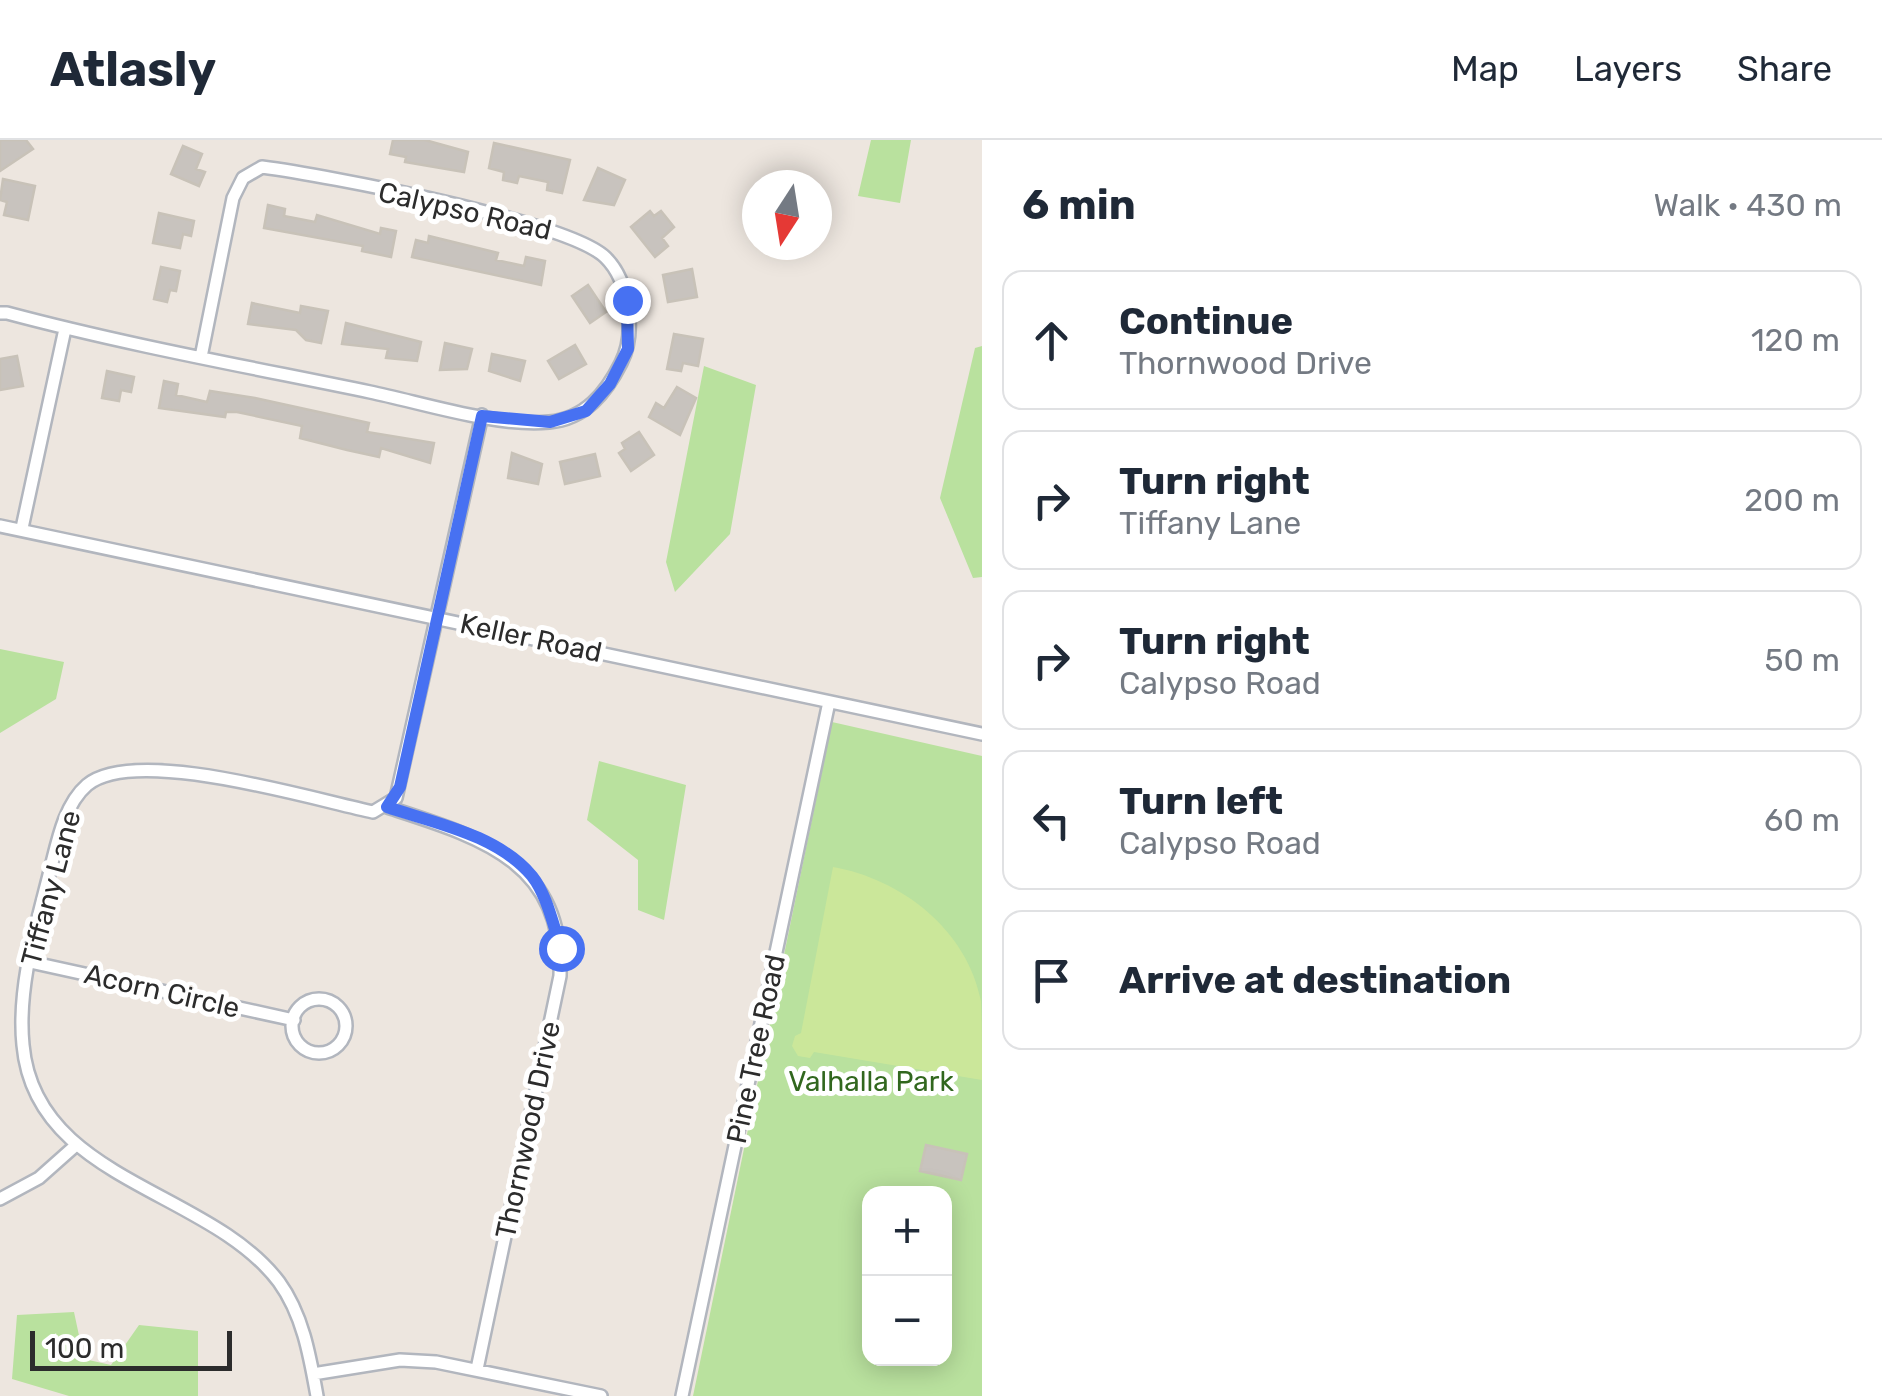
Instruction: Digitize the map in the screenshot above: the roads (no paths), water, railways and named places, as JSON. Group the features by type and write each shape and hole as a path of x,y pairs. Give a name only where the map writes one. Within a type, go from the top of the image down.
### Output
{"street":[{"name":"Calypso Road","path":"0,314 66,329 482,416 550,422 586,411 610,384 628,349 627,300 606,258 558,230 262,167 244,178 233,198 202,357"},
{"path":"22,528 66,329"},
{"path":"387,807 400,787 482,416"},
{"name":"Keller Road","path":"0,526 982,734"},
{"name":"Pine Tree Road","path":"682,1396 829,702"},
{"name":"Tiffany Lane","path":"316,1396 291,1302 267,1268 226,1232 75,1146 46,1112 22,1046 30,962 64,822 74,799 100,776 153,767 373,812 387,807"},
{"name":"Thornwood Drive","path":"387,807 487,842 510,856 534,878 561,948 560,976 477,1369"},
{"name":"Acorn Circle","path":"30,962 294,1020"},
{"path":"326,1000 342,1011 344,1036 333,1050 316,1053 299,1044 294,1020 306,1003 326,1000"},
{"path":"0,1199 39,1178 75,1146"},
{"path":"313,1374 400,1360 477,1369 602,1396"}],"park label":[{"name":"Valhalla Park","path":"871,1081"}]}
